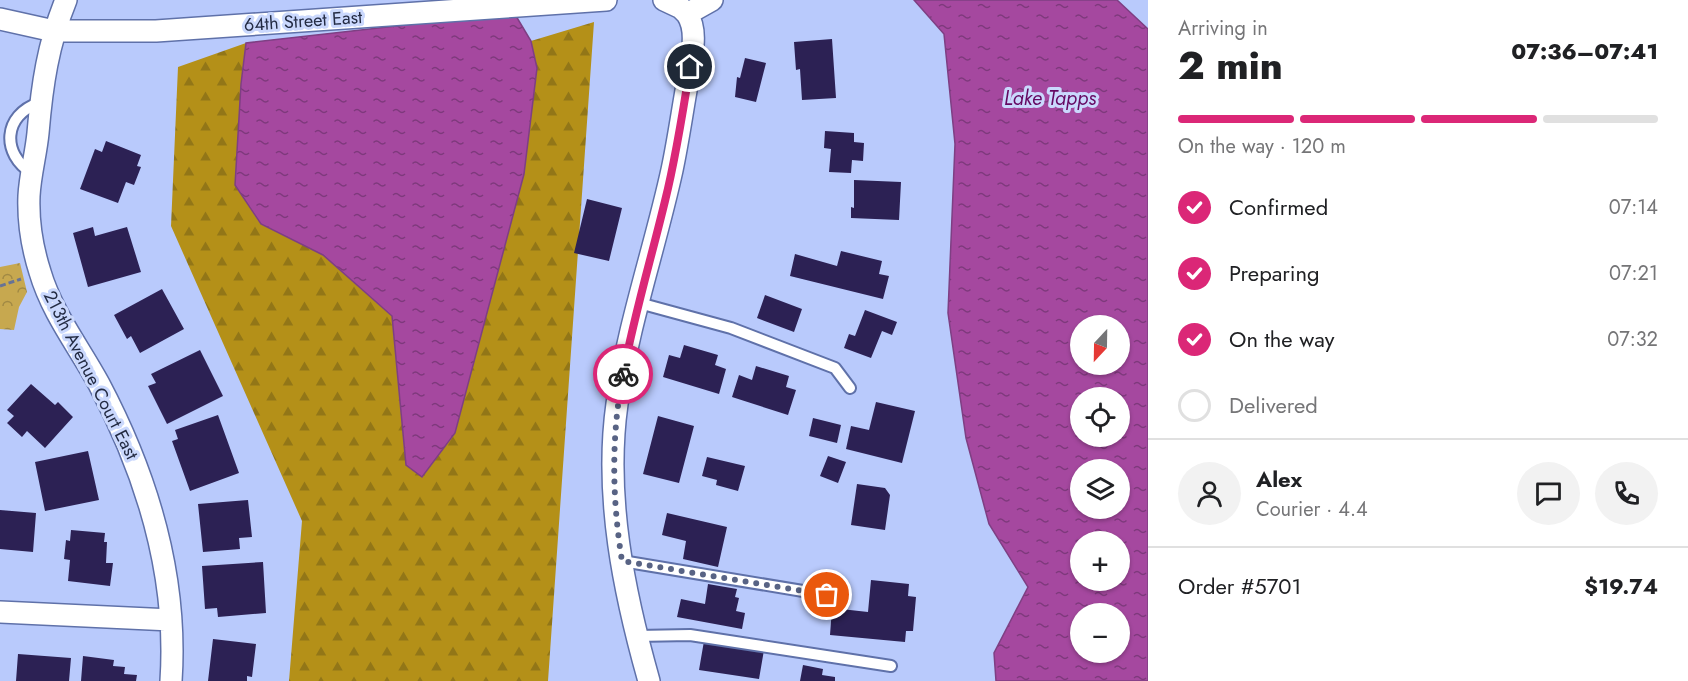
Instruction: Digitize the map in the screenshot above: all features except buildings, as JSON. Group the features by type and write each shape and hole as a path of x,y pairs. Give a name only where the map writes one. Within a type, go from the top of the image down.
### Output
{"street":[{"name":"213th Avenue Court East","path":"66,0 54,31 39,103 29,195 31,235 40,273 58,316 87,360 109,402 146,489 156,527 171,620 173,651 171,681"},
{"name":"64th Street East","path":"0,19 54,31 156,31 606,0"},
{"path":"649,681 637,636 622,561 614,497 614,438 617,404 678,139 693,45 691,20 681,8 664,0"},
{"path":"687,14 712,0"},
{"path":"0,612 171,620"}],"lane":[{"path":"639,303 731,328 835,368 850,388"},
{"path":"622,561 827,595"},
{"path":"637,636 690,636 891,666"}],"green space":[{"path":"594,22 548,681 289,681 302,521 171,226 178,67 246,43 241,84 261,224 323,255 392,316 406,465 537,68 531,41"},
{"path":"20,263 27,292 19,307 14,330 0,329 0,267"}],"water":[{"name":"Lake Tapps","path":"914,0 1117,0 1148,29 1148,681 996,681 994,653 1028,587 989,524 966,438 948,313 955,144 944,34"},
{"path":"516,16 531,41 537,68 524,174 455,433 422,477 406,465 392,316 323,255 261,224 235,185 241,84 246,43 432,22"}],"way so far":[{"path":"623,374 614,438 614,497 622,561 827,595"}],"route":[{"path":"623,374 630,334 677,148 690,67"}]}
